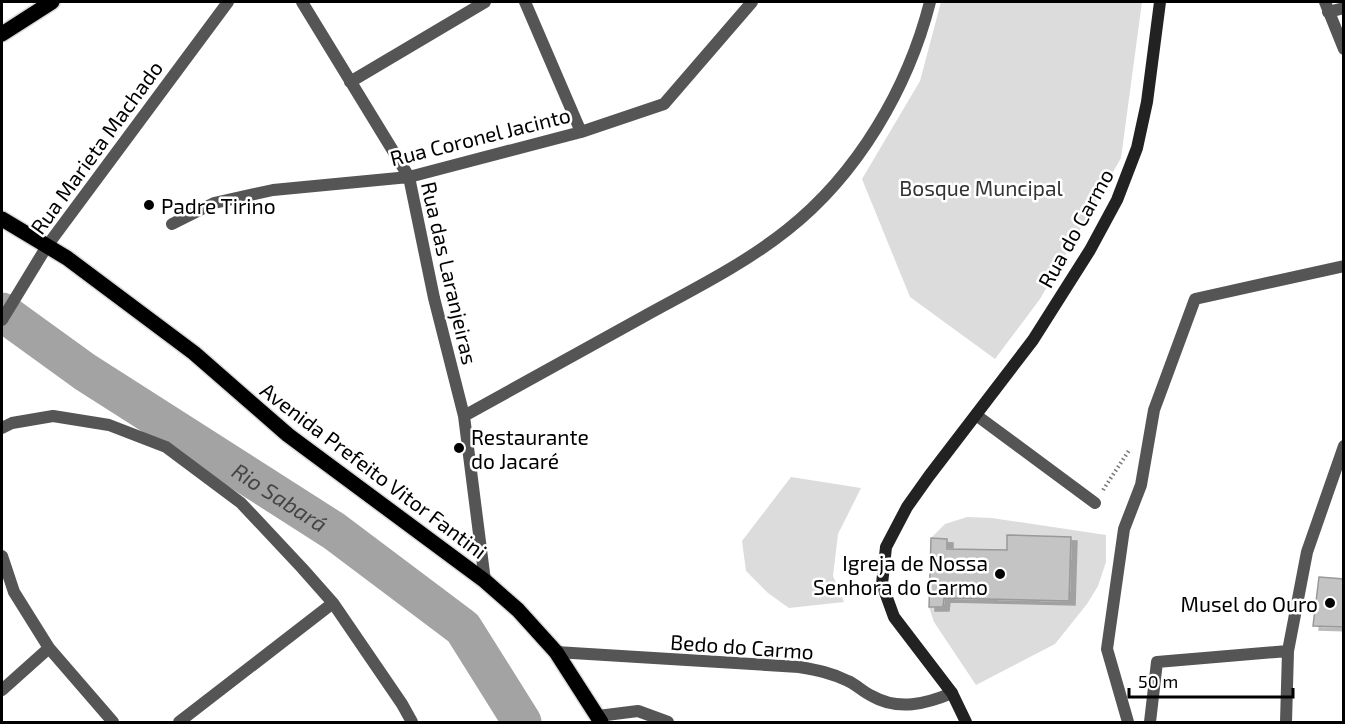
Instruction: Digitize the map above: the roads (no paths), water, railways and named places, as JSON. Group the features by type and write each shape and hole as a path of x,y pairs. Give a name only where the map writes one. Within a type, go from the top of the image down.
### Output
{"main road":[{"path":"2,34 52,2"},
{"name":"Rua do Carmo","path":"966,723 952,693 894,617 882,584 886,547 907,507 1033,340 1090,250 1117,200 1137,148 1147,102 1160,2"},
{"name":"Avenida Prefeito Vitor Fantini","path":"2,219 67,258 194,354 288,435 485,581 518,610 556,652 599,719"}],"street":[{"name":"Rua Marieta Machado","path":"2,320 47,246 228,2"},
{"name":"Rua das Laranjeiras","path":"302,2 409,177 434,298 464,416 485,581"},
{"path":"350,82 485,2"},
{"path":"525,2 581,132"},
{"name":"Rua Coronel Jacinto","path":"172,224 214,203 273,190 409,177 581,132 664,104 752,2"},
{"path":"464,416 736,266 788,230 829,191 870,140 902,81 922,33 930,2"},
{"path":"1344,8 1327,7 1344,49"},
{"path":"1128,723 1107,649 1124,529 1141,485 1154,410 1196,299 1344,266"},
{"path":"976,415 1095,504"},
{"path":"2,428 12,423 53,416 109,425 165,447 241,503 333,603 402,704 412,723"},
{"path":"1286,723 1288,651 1307,552 1344,446"},
{"path":"2,556 14,592 49,648 112,723"},
{"path":"179,723 333,603"},
{"path":"2,690 49,648"},
{"path":"1150,723 1157,662 1288,651"},
{"name":"Bedo do Carmo","path":"556,652 799,667 825,671 850,682 873,697 893,704 913,705 933,701 952,693"},
{"path":"599,719 638,711 668,723"}],"waterway":[{"name":"Rio Sabará","path":"2,312 85,372 334,531 463,628 522,722"}],"place":[{"name":"Padre Tirino","path":"149,205"},
{"name":"Restaurante do Jacaré","path":"459,448"},
{"name":"Igreja de Nossa Senhora do Carmo","path":"1000,574"},
{"name":"Musel do Ouro","path":"1330,603"}],"park label":[{"name":"Bosque Muncipal","path":"981,187"}]}
